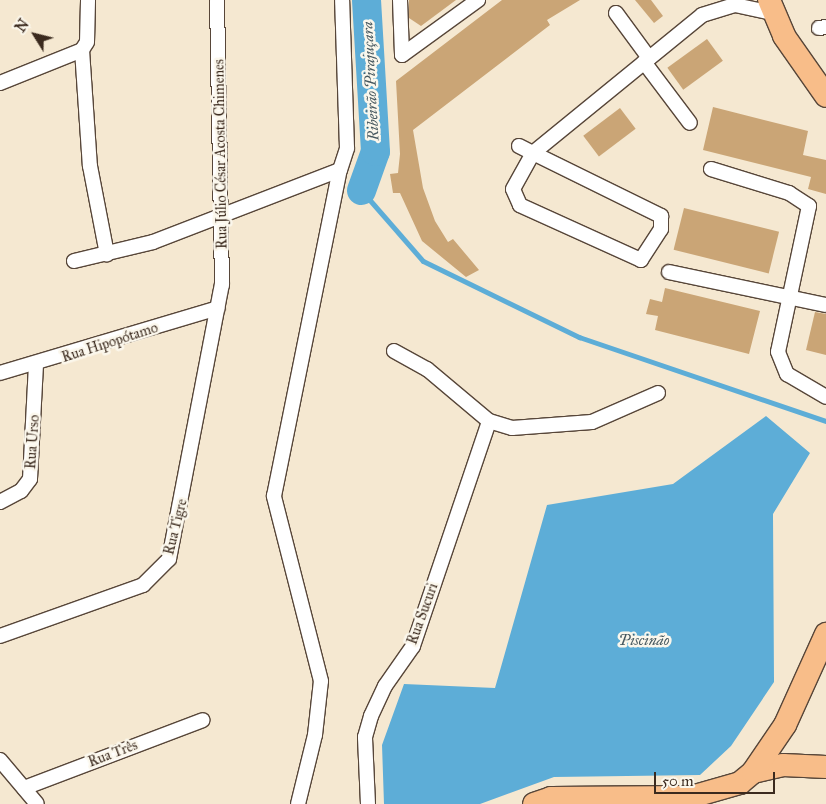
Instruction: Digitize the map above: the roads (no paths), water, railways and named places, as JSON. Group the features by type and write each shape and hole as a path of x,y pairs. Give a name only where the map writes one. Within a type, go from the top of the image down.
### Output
{"main road":[{"path":"772,7 797,57 826,96"},
{"path":"754,772 786,725 826,634"},
{"path":"786,725 789,748 799,765"},
{"path":"534,804 551,798 691,797 726,789 754,772 799,765 826,767"}],"street":[{"path":"0,83 65,60 82,50 87,42 88,0"},
{"name":"Rua Júlio César Acosta Chimenes","path":"217,0 224,214 218,308"},
{"path":"298,804 316,735 321,681 274,496 340,170 347,148 342,0"},
{"path":"400,0 402,55 478,0"},
{"path":"519,146 533,153 660,216 661,229 649,253 640,260 520,205 513,189 533,153 702,15 734,5 772,7"},
{"path":"616,13 690,123"},
{"path":"82,50 90,166 107,254"},
{"path":"711,169 807,202 808,218 779,340 781,365 798,382 826,396"},
{"path":"74,262 107,254 224,214 340,170"},
{"path":"669,272 790,295 826,305"},
{"name":"Rua Hipopótamo","path":"0,373 36,366 218,308"},
{"name":"Rua Tigre","path":"0,636 143,585 169,559 218,308"},
{"path":"394,351 427,369 489,421 512,428 592,422 658,393"},
{"name":"Rua Urso","path":"0,502 21,491 30,479 36,366"},
{"name":"Rua Sucuri","path":"368,804 366,737 371,716 385,686 413,646 489,421"},
{"name":"Rua Três","path":"24,788 203,720"},
{"path":"0,760 37,804"}],"water":[{"name":"Piscinão","path":"766,416 810,453 773,514 774,682 731,746 700,775 554,777 480,804 384,804 382,745 404,684 495,688 547,505 673,484"}],"waterway":[{"name":"Ribeirão Pirajuçara","path":"361,190 375,151 366,0"},
{"path":"361,190 423,261 579,337 826,421"}]}
